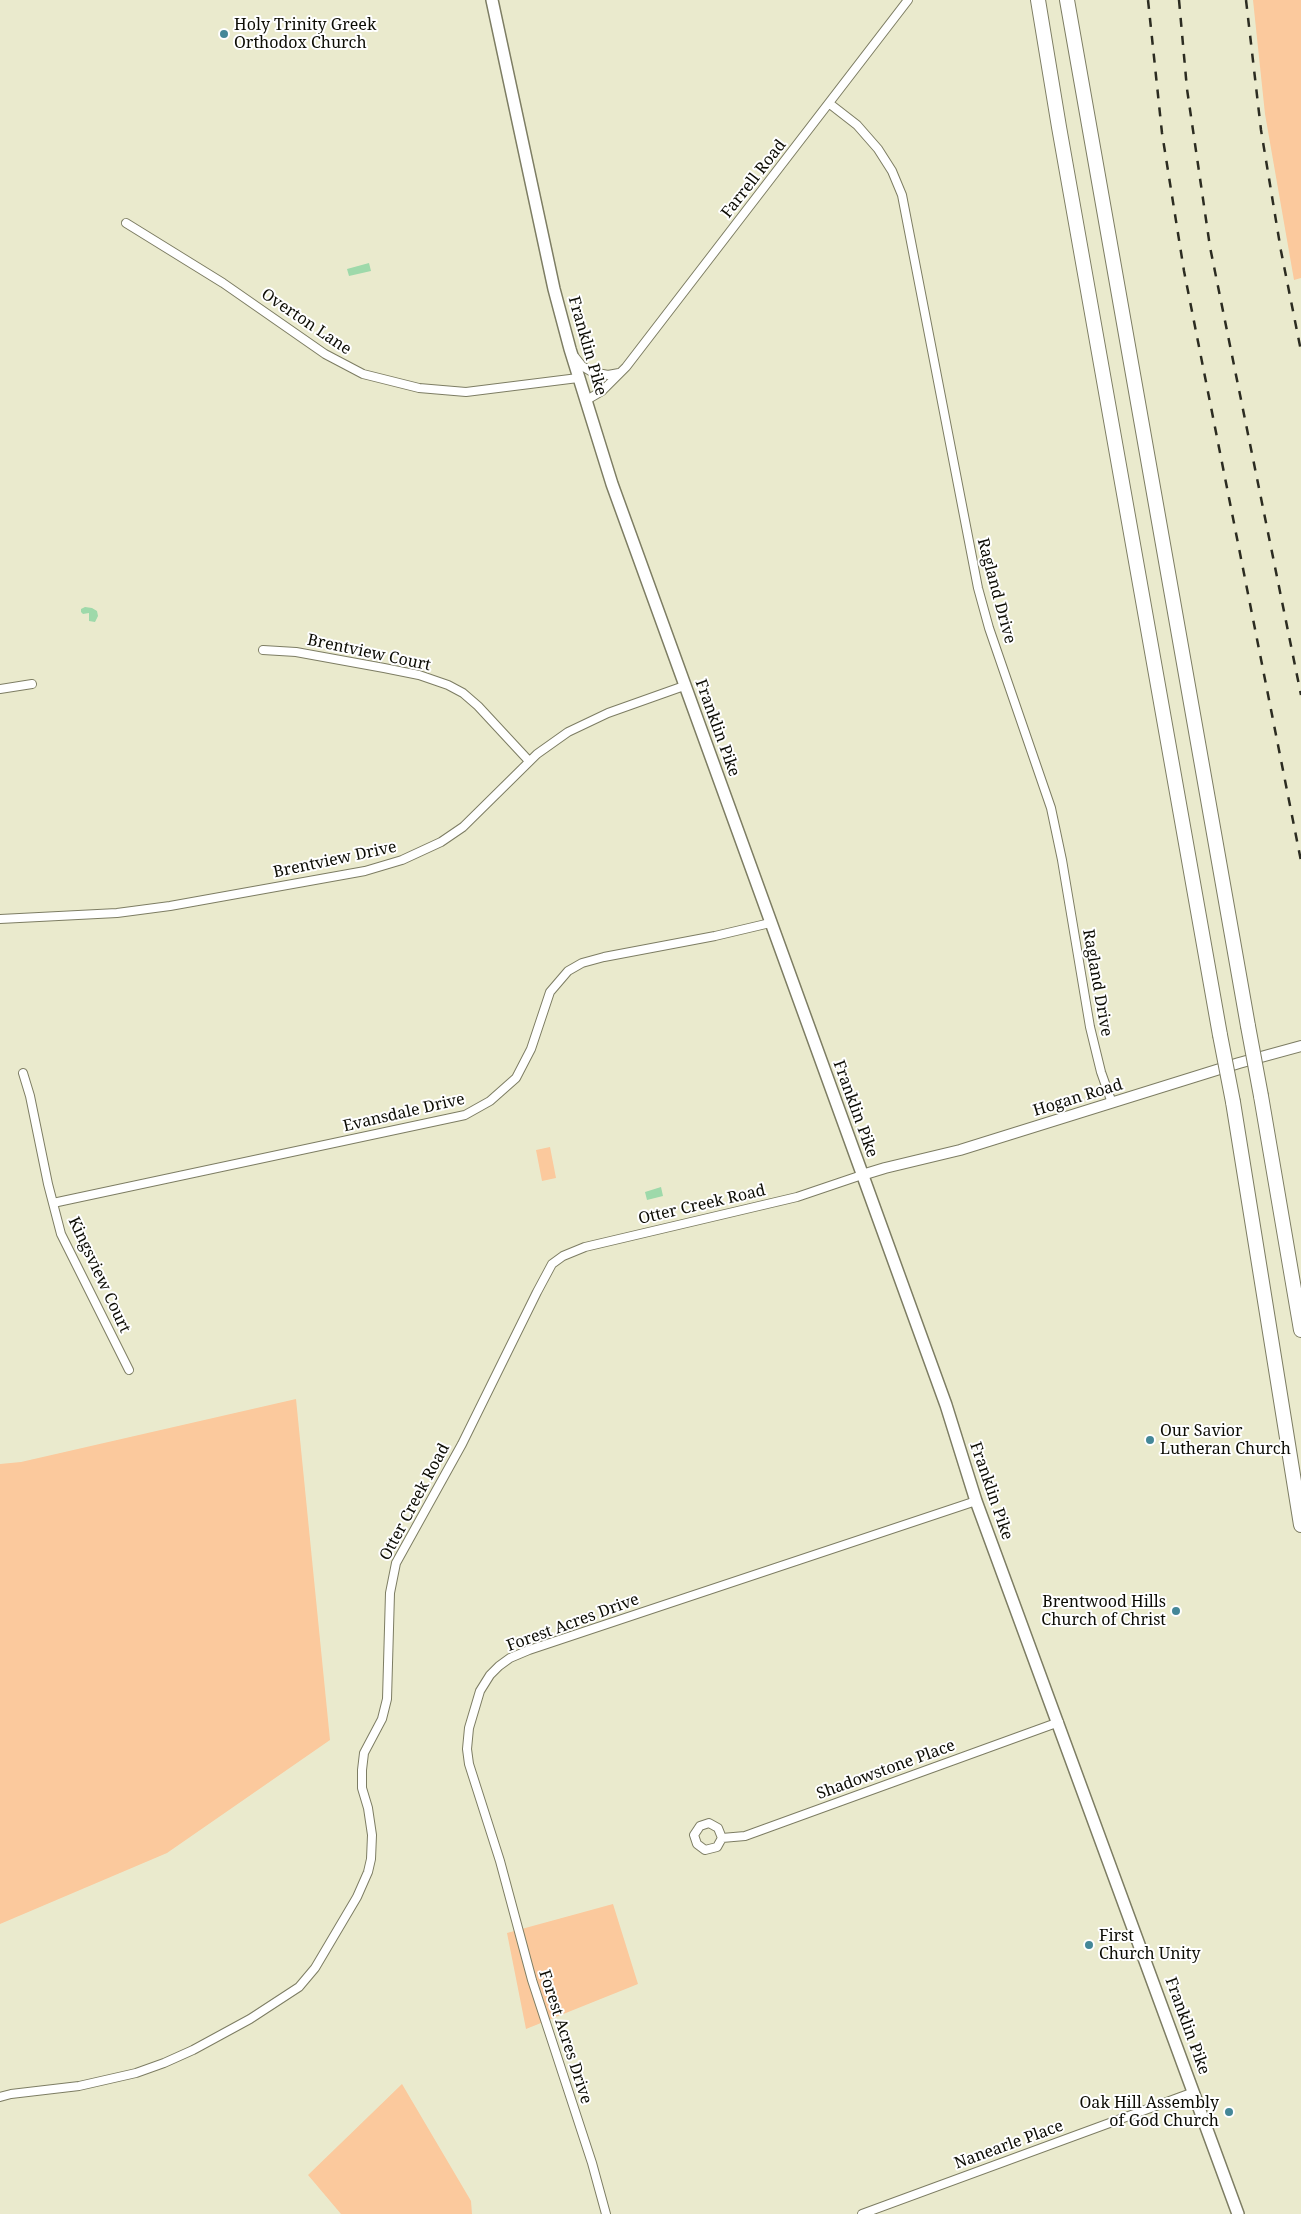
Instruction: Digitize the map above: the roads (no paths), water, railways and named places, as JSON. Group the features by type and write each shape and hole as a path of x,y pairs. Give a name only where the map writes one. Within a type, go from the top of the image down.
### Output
{"highway":[{"path":"1038,0 1061,143 1232,1102 1301,1525"},
{"path":"1068,0 1301,1330"}],"main road":[{"name":"Franklin Pike","path":"492,0 542,239 578,378 612,484 946,1405 976,1501 1059,1722 1238,2214"}],"street":[{"name":"Farrell Road","path":"585,401 602,391 663,320 908,0"},
{"name":"Ragland Drive","path":"830,104 857,125 878,149 892,171 902,196 978,588 988,628 1051,808 1062,860 1090,1027 1101,1072 1112,1103"},
{"name":"Overton Lane","path":"126,224 224,283 325,354 364,374 419,388 466,392 578,378"},
{"path":"570,349 580,364 588,370 608,376 620,372"},
{"name":"Brentview Court","path":"263,650 296,652 396,670 448,685 463,693 478,706 529,761"},
{"path":"0,689 32,684"},
{"name":"Brentview Drive","path":"0,919 117,912 170,906 327,878 390,864 426,850 463,827 529,761 548,745 580,725 625,706 684,686"},
{"name":"Evansdale Drive","path":"53,1203 466,1115 490,1101 516,1078 531,1050 550,992 568,971 582,963 604,957 715,936 770,923"},
{"name":"Hogan Road","path":"862,1175 960,1150 1301,1046"},
{"name":"Kingsview Court","path":"23,1073 30,1096 53,1203 66,1246 129,1370"},
{"name":"Otter Creek Road","path":"0,2097 79,2086 136,2073 164,2063 194,2050 250,2020 299,1987 315,1968 357,1897 368,1872 371,1859 372,1835 368,1808 362,1788 362,1770 364,1753 386,1708 389,1691 390,1593 396,1563 462,1444 552,1264 563,1256 585,1247 797,1197 862,1175"},
{"name":"Forest Acres Drive","path":"606,2214 595,2172 526,1963 500,1861 469,1764 467,1749 469,1728 480,1690 499,1666 510,1658 529,1650 976,1501"},
{"name":"Shadowstone Place","path":"722,1838 746,1836 1059,1722"},
{"name":"Nanearle Place","path":"862,2214 1194,2092"}],"railway":[{"path":"1148,0 1162,133 1184,271 1301,861"},
{"path":"1179,0 1187,89 1210,247 1301,695"},
{"path":"1246,0 1261,130 1281,251 1301,351"}],"place":[{"name":"Holy Trinity Greek Orthodox Church","path":"224,34"},
{"name":"Our Savior Lutheran Church","path":"1150,1440"},
{"name":"Brentwood Hills Church of Christ","path":"1176,1611"},
{"name":"First Church Unity","path":"1089,1945"},
{"name":"Oak Hill Assembly of God Church","path":"1229,2112"}]}
